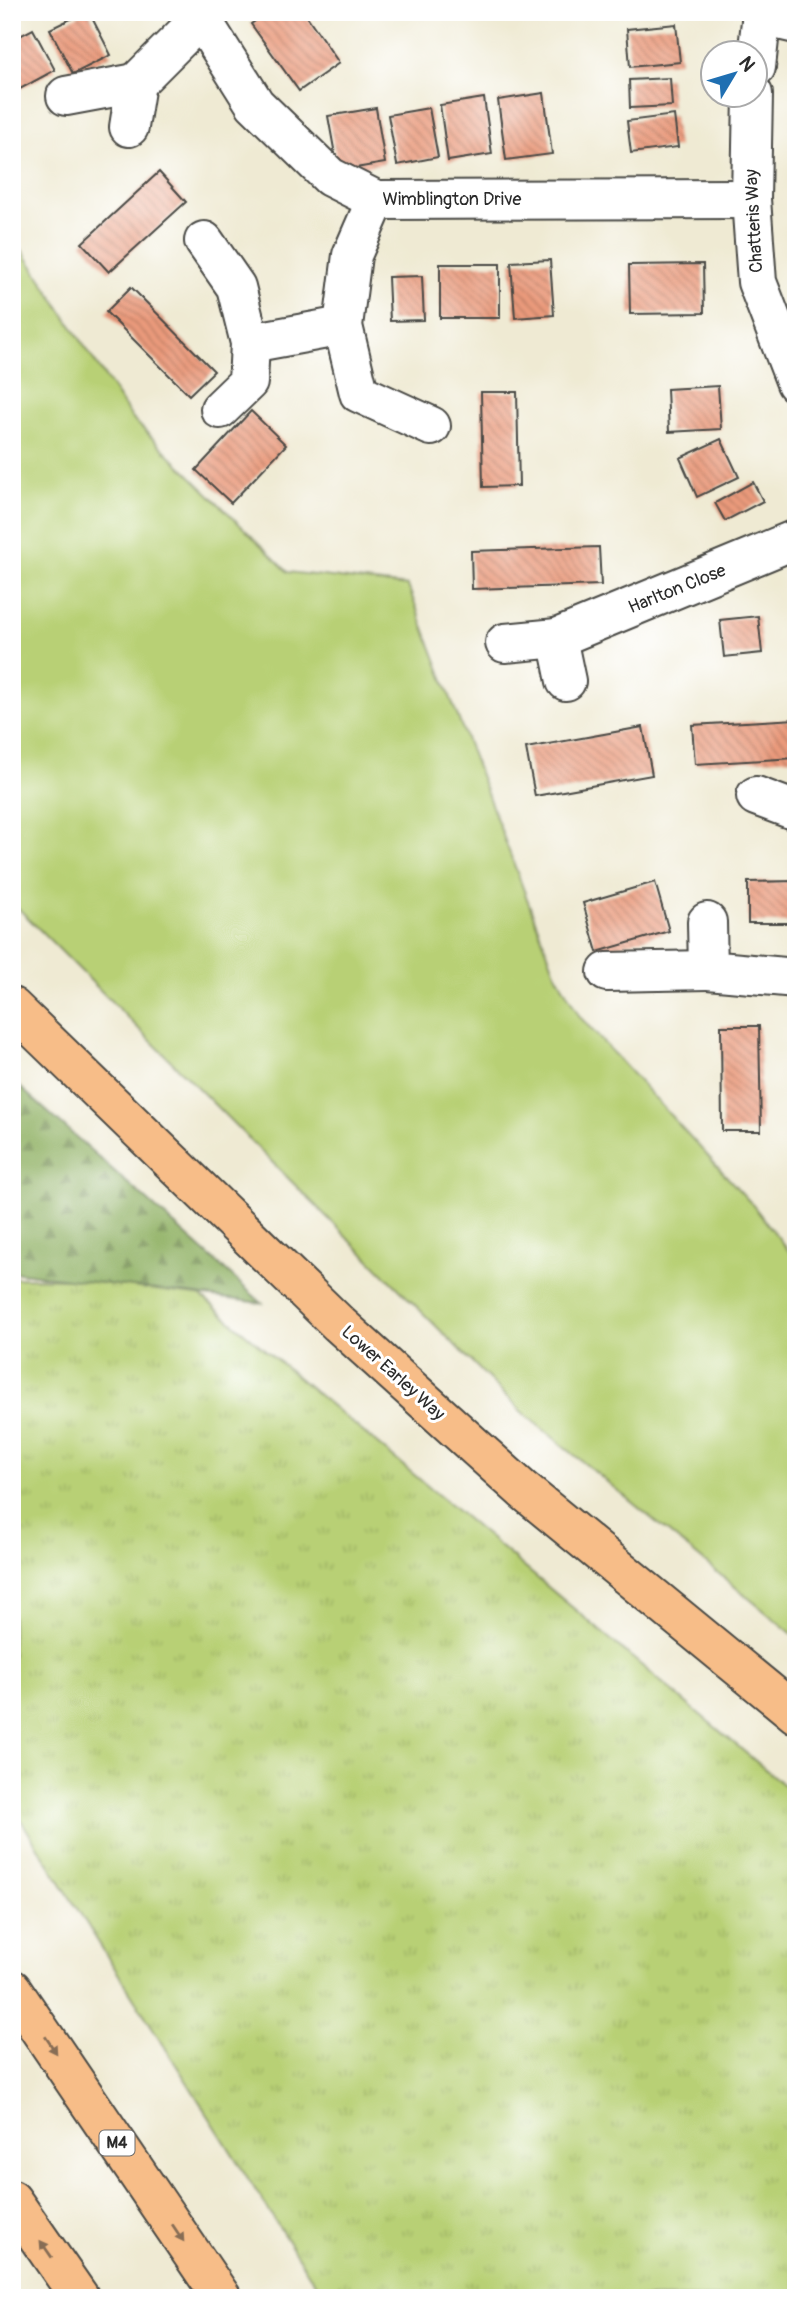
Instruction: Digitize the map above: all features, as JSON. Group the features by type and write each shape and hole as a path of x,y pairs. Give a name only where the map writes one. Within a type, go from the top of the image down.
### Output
{"main road":[{"name":"Lower Earley Way","path":"12,1007 339,1324 523,1490 796,1714"},
{"name":"M4","path":"12,1989 222,2298"},
{"path":"12,2200 80,2298"}],"street":[{"path":"129,127 136,83 198,15"},
{"name":"Wimblington Drive","path":"198,15 255,104 330,177 376,200 751,199"},
{"path":"765,38 773,17"},
{"path":"66,96 136,83"},
{"name":"Chatteris Way","path":"753,108 751,199 757,282 796,383"},
{"path":"376,200 352,256 343,326 359,393 431,426"},
{"path":"204,240 236,288 250,344 248,382 219,409"},
{"path":"250,344 343,326"},
{"name":"Harlton Close","path":"505,643 557,638 796,538"},
{"path":"557,638 566,681"},
{"path":"756,796 796,811"},
{"path":"706,922 708,970"},
{"path":"607,972 708,970 796,978"}],"green space":[{"path":"12,235 132,418 288,572 408,586 555,972 580,1017 751,1203 796,1260 796,1637 522,1412 12,902"},
{"path":"12,1080 262,1303 12,1272"},
{"path":"12,1278 183,1281 796,1795 796,2298 328,2298 310,2276 12,1806"}],"building":[{"path":"89,12 111,55 73,74 50,29"},
{"path":"268,12 304,12 339,63 299,91 251,24"},
{"path":"676,24 680,62 630,67 627,29"},
{"path":"33,29 55,70 20,89 12,75 12,40"},
{"path":"670,78 672,106 630,108 629,80"},
{"path":"544,93 552,154 506,160 498,100"},
{"path":"484,98 492,154 448,161 440,105"},
{"path":"376,108 385,163 338,171 328,116"},
{"path":"429,108 438,157 397,165 388,115"},
{"path":"674,115 678,147 631,153 627,121"},
{"path":"791,127 796,127 796,165 791,165"},
{"path":"159,172 186,202 109,272 82,243"},
{"path":"550,260 554,315 515,318 511,262"},
{"path":"440,264 500,264 500,318 440,318"},
{"path":"703,264 704,313 630,314 629,265"},
{"path":"422,276 424,320 390,321 388,277"},
{"path":"131,287 214,371 189,395 106,312"},
{"path":"718,386 721,429 669,432 667,389"},
{"path":"481,392 517,392 519,486 483,487"},
{"path":"251,411 286,445 231,503 196,470"},
{"path":"721,439 739,477 697,497 680,458"},
{"path":"753,482 763,501 725,521 715,503"},
{"path":"599,547 601,585 472,589 471,551"},
{"path":"758,616 762,653 724,657 720,620"},
{"path":"796,719 796,758 695,764 692,725"},
{"path":"643,727 652,775 535,796 526,748"},
{"path":"796,881 796,923 748,923 748,882"},
{"path":"655,882 669,931 597,952 583,903"},
{"path":"721,1026 759,1026 761,1131 722,1131"}]}
